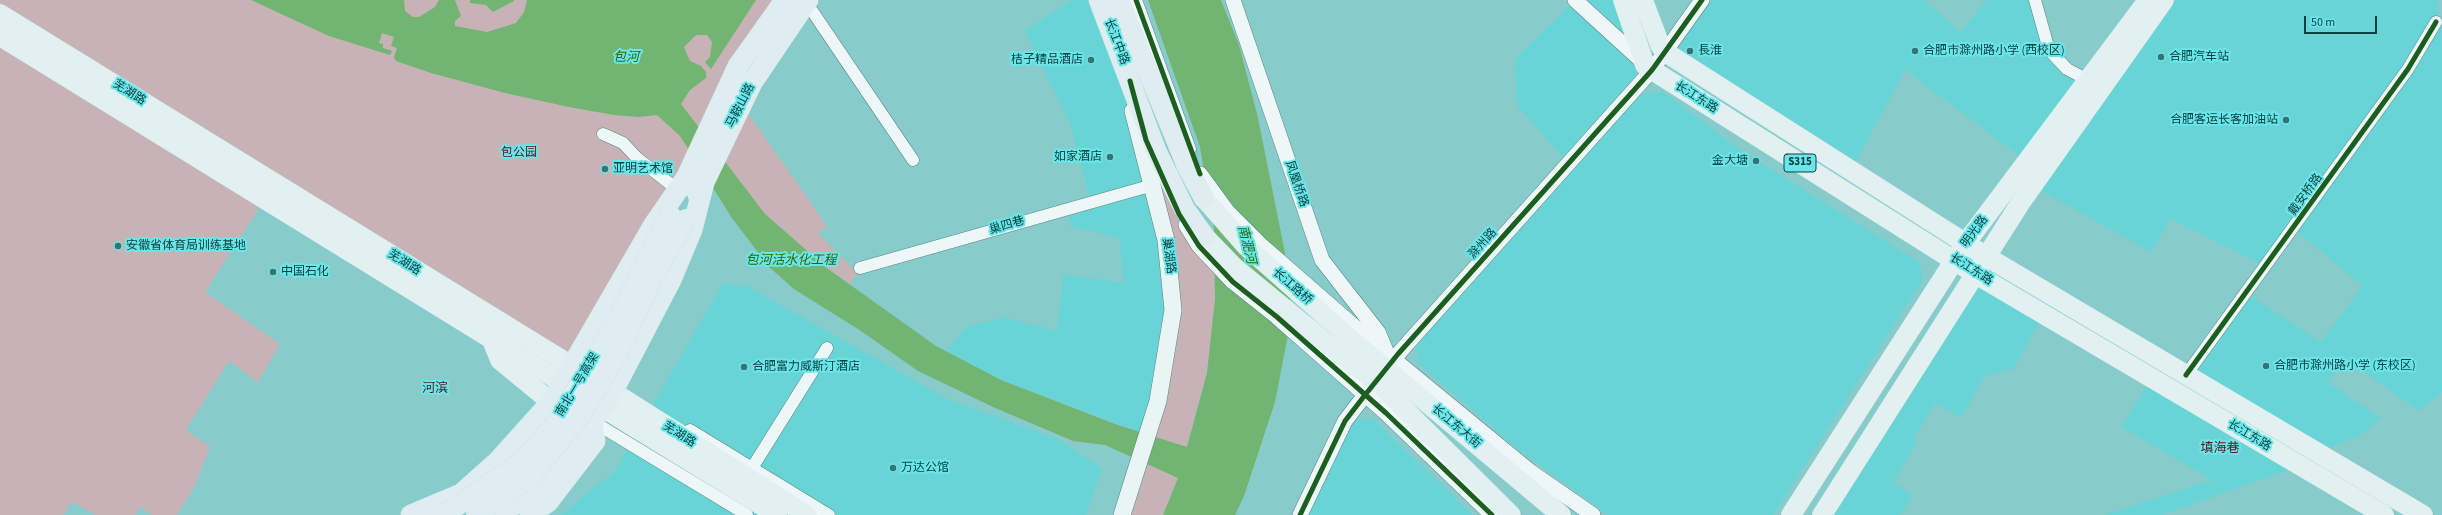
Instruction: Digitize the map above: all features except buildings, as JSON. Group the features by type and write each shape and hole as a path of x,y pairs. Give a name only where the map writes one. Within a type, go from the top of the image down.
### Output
{"highway":[{"name":"马鞍山路","path":"678,216 709,129 738,66 785,0"},
{"name":"长江中路","path":"1099,0 1157,153 1201,241"},
{"name":"长江中路","path":"1118,0 1187,166 1204,198"},
{"name":"马鞍山路","path":"690,183 723,143 752,83 807,1"},
{"path":"411,515 461,494 498,461 551,402 563,384 653,226 690,183"},
{"path":"514,515 544,493 591,434 606,402 671,280 692,230 690,183"},
{"name":"南北一号高架","path":"439,515 449,511 522,462 557,422 678,216"},
{"name":"南北一号高架","path":"476,515 531,476 579,417 619,350 653,277 678,216"},
{"path":"499,515 533,492 606,402"},
{"path":"530,515 548,502 595,441 606,402"}],"main road":[{"name":"巢湖路","path":"1093,0 1117,58 1142,133 1166,240 1173,310 1158,402 1122,515"},
{"path":"1623,0 1649,68"},
{"path":"1643,0 1662,48"},
{"name":"明光路","path":"1791,515 1965,244 2148,0"},
{"name":"明光路","path":"1822,515 1926,350 1977,275 2021,202 2164,0"},
{"name":"芜湖路","path":"0,14 572,366 606,402 777,515"},
{"name":"芜湖路","path":"0,36 491,338 563,384 606,402 807,515"},
{"name":"长江东路","path":"1662,48 1965,244 2423,515"},
{"name":"长江东路","path":"1649,68 1977,275 2384,515"},
{"name":"长江路桥","path":"1204,198 1246,246 1357,336"},
{"name":"长江路桥","path":"1201,241 1234,267 1342,365"},
{"name":"长江东大街","path":"1357,336 1377,373 1511,515"},
{"path":"491,338 500,360 551,402"},
{"name":"长江东大街","path":"1342,365 1377,373 1561,515"}],"street":[{"path":"1136,0 1200,174 1226,211 1357,336"},
{"name":"凤凰桥路","path":"1233,0 1322,260 1378,332 1377,373"},
{"name":"长江东路","path":"1575,0 1649,68"},
{"name":"滁州路","path":"1290,515 1338,416 1649,68 1691,0"},
{"name":"滁州路","path":"1662,48 1702,0"},
{"path":"2035,0 2049,50 2067,69 2088,80"},
{"path":"807,1 913,160"},
{"name":"戴安桥路","path":"2186,375 2408,70 2436,22"},
{"path":"1130,81 1142,133 1179,214 1201,241"},
{"path":"603,134 623,143 637,158 690,183"},
{"name":"巢四巷","path":"860,268 1153,184"},
{"path":"752,468 827,348"},
{"path":"1377,373 1492,515"},
{"path":"1377,373 1531,472 1593,515"},
{"name":"滁州路","path":"1300,515 1345,421 1377,373"},
{"path":"606,402 752,468 829,515"},
{"path":"606,402 747,515"}],"shaded area":[{"path":"1071,0 1093,0 1137,127 1173,290 1158,401 1139,432 1001,380 946,351 966,327 1004,317 1057,331 1063,274 1124,283 1119,238 1071,227 1068,209 1091,202 1070,123 1025,31"},
{"path":"1575,0 1623,0 1645,65 1563,158 1517,105 1515,59"},
{"path":"1702,0 1923,0 1961,32 1986,0 2035,0 2049,50 2088,80 2027,162 1905,70 1851,171 1665,52"},
{"path":"2164,0 2439,0 2437,21 2442,18 2442,392 2419,411 2345,358 2328,383 2381,418 2360,435 2319,453 2186,375 2246,293 2321,342 2363,286 2294,229 2266,267 2170,219 2151,252 2033,186"},
{"path":"1663,92 1745,153 1919,262 1923,279 1773,515 1608,515 1519,450 1419,364 1416,346 1641,93"},
{"path":"1977,275 2044,314 2013,369 1985,376 1961,418 1935,403 1913,440 1917,443 1893,482 1913,496 1900,515 1822,515"},
{"path":"723,283 747,286 947,399 1058,439 1102,469 1086,515 560,515 614,472"},
{"path":"2152,378 2301,466 2160,515 2105,515 2212,480 2121,427"},
{"path":"1372,418 1473,515 1307,515 1354,421"}],"green space":[{"name":"包公园","path":"0,0 785,0 572,366 0,14"},
{"name":"安徽省体育局训练基地","path":"0,36 265,199 205,292 280,344 258,382 229,361 186,430 210,447 195,486 177,515 152,515 140,507 135,515 96,515 72,502 63,515 0,515"},
{"path":"742,105 827,226 818,233 857,273 850,284 828,269 765,214 718,154"},
{"path":"1146,140 1214,263 1215,299 1207,373 1178,478 1163,515 1122,515 1139,432 1158,401 1172,327"}],"water":[{"path":"251,0 404,0 405,11 413,17 419,17 435,7 439,0 455,0 461,16 455,21 455,26 487,32 516,23 524,12 527,0 756,0 711,69 705,62 710,57 712,42 707,35 696,35 684,47 690,61 701,66 706,72 706,78 690,90 681,104 765,214 828,269 936,346 1001,380 1115,424 1187,447 1207,373 1215,299 1214,228 1200,147 1148,0 1221,0 1239,45 1258,118 1284,248 1292,314 1275,402 1244,496 1235,515 1163,515 1178,478 1105,445 1073,441 993,407 918,371 861,331 794,289 769,267 732,218 680,136 657,115 638,117 614,115 569,107 505,93 431,73 396,61 394,57 397,48 391,46 394,37 382,33 379,43 383,44 383,48 392,51 390,55 329,36"},
{"path":"470,0 514,1 493,12 486,5 470,3"}],"cycle path":[{"path":"1136,0 1200,174"},
{"path":"1300,515 1345,421 1365,395 1398,354 1652,70 1702,0"},
{"path":"2186,375 2408,69 2436,22"},
{"path":"1130,81 1146,140 1179,214 1199,246 1233,282 1277,317 1386,413 1492,515"}],"place":[{"name":"長淮","path":"1690,51"},
{"name":"合肥市滁州路小学 (西校区)","path":"1915,51"},
{"name":"合肥汽车站","path":"2161,57"},
{"name":"桔子精品酒店","path":"1091,60"},
{"name":"合肥客运长客加油站","path":"2286,120"},
{"name":"如家酒店","path":"1110,157"},
{"name":"金大塘","path":"1756,161"},
{"name":"亚明艺术馆","path":"605,169"},
{"name":"安徽省体育局训练基地","path":"118,246"},
{"name":"中国石化","path":"273,272"},
{"name":"合肥市滁州路小学 (东校区)","path":"2266,366"},
{"name":"合肥富力威斯汀酒店","path":"744,367"},
{"name":"万达公馆","path":"893,468"}],"district":[{"name":"河滨","path":"435,389"},
{"name":"填海巷","path":"2220,449"}],"water label":[{"name":"包河","path":"626,58"},
{"name":"南淝河","path":"1246,245"},
{"name":"包河活水化工程","path":"791,261"}]}
